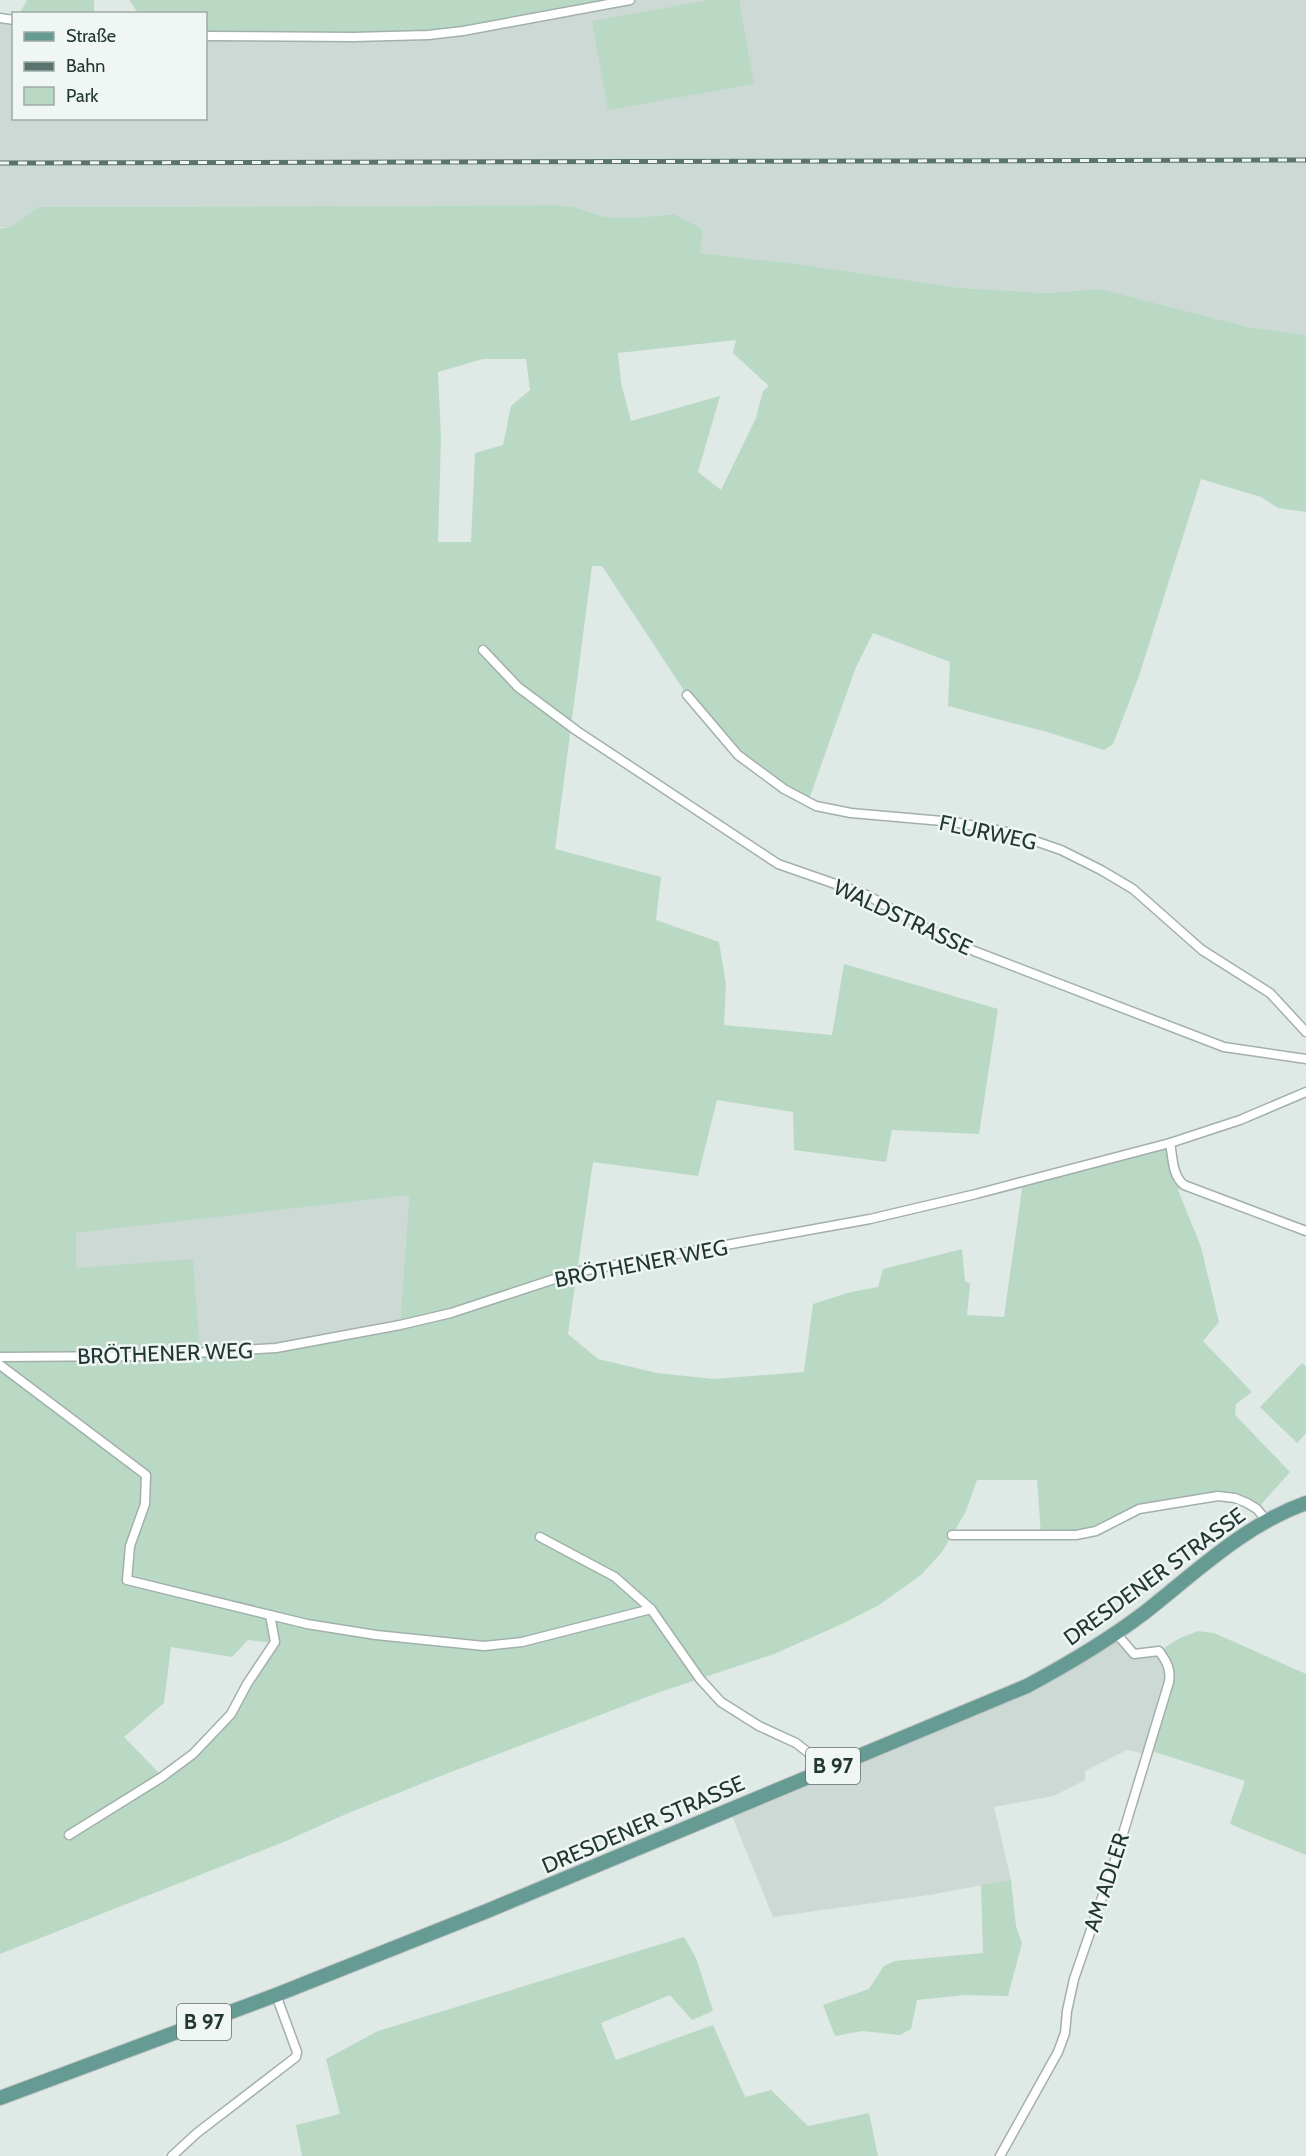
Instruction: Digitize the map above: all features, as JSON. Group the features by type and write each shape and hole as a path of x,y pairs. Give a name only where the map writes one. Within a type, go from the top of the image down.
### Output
{"main road":[{"name":"DRESDENER STRASSE","path":"0,2098 276,1995 637,1849 1028,1686 1067,1665 1116,1633 1266,1520 1306,1503"}],"street":[{"path":"207,36 428,35 463,31 630,0"},
{"name":"WALDSTRASSE","path":"483,650 518,687 577,731 778,864 867,896 974,951 1224,1047 1306,1059"},
{"name":"FLURWEG","path":"687,695 738,755 784,789 816,806 851,813 954,822 1011,833 1061,850 1101,870 1133,889 1202,950 1270,993 1306,1032"},
{"name":"BRÖTHENER WEG","path":"0,1357 145,1356 276,1348 400,1325 451,1313 576,1272 870,1219 987,1191 1170,1143 1240,1120 1306,1092"},
{"path":"1170,1143 1173,1167 1184,1185 1306,1231"},
{"path":"0,1365 146,1475 145,1504 130,1546 127,1580 307,1624 376,1635 484,1646 522,1642 651,1609"},
{"name":"DRESDENER STRASSE","path":"951,1535 1076,1535 1096,1531 1139,1509 1218,1496 1235,1498 1247,1503 1257,1509 1266,1520"},
{"path":"540,1538 615,1577 651,1609 700,1679 721,1702 759,1726 796,1743 828,1768"},
{"path":"69,1835 162,1777 193,1754 231,1714 247,1684 275,1642 270,1615"},
{"name":"AM ADLER","path":"1000,2156 1058,2052 1065,2033 1074,1979 1114,1860 1169,1682 1170,1672 1167,1662 1159,1651 1134,1654 1116,1633"},
{"path":"172,2156 197,2133 296,2057 297,2052 276,1995"}],"shaded area":[{"path":"631,0 1306,0 1306,335 1248,327 1101,289 1046,293 961,288 798,264 699,253 703,229 674,214 634,218 605,217 574,207 557,205 38,207 11,227 0,227 0,18 12,20 12,120 207,120 207,36"},
{"path":"409,1194 400,1325 276,1348 200,1353 76,1269 75,1233"},
{"path":"1116,1634 1134,1654 1159,1651 1170,1672 1146,1754 1127,1750 1085,1771 1085,1780 1053,1796 994,1807 1011,1880 929,1895 773,1917 730,1811 999,1699"}],"green space":[{"path":"27,0 94,0 94,12 21,12"},
{"path":"129,0 629,0 463,31 207,36 207,12 137,12"},
{"path":"710,0 739,0 754,84 608,110 592,21"},
{"path":"557,205 574,207 605,217 634,218 674,214 703,229 700,253 798,264 961,288 1046,293 1101,289 1248,327 1306,335 1306,512 1278,508 1261,497 1201,479 1139,676 1113,744 1104,750 1047,732 948,706 950,662 873,633 856,667 808,802 738,755 687,695 602,566 592,566 555,849 661,877 656,920 719,942 726,984 724,1025 832,1035 844,964 998,1009 979,1134 892,1130 886,1162 794,1150 793,1112 717,1100 698,1176 593,1162 568,1334 598,1359 657,1373 714,1379 804,1372 813,1304 851,1292 878,1287 883,1269 962,1249 965,1281 970,1284 967,1315 1004,1317 1023,1182 1170,1143 1181,1183 1178,1190 1201,1247 1219,1322 1203,1341 1252,1392 1236,1404 1235,1415 1290,1472 1257,1509 1236,1498 1139,1509 1096,1531 1041,1535 1037,1480 977,1480 965,1513 942,1552 921,1575 879,1605 842,1624 774,1654 660,1692 438,1777 286,1841 0,1954 0,228 11,227 38,207","holes":["736,340 733,353 769,386 763,391 756,418 721,490 698,472 720,396 631,421 621,383 618,353","483,359 526,359 530,390 511,406 503,445 475,453 471,542 438,542 441,439 438,372","409,1195 400,1325 276,1348 200,1353 193,1259 76,1268 76,1233","248,1640 274,1643 231,1714 162,1776 124,1737 164,1703 171,1647 232,1657"]},
{"path":"1302,1363 1306,1367 1306,1433 1297,1443 1260,1407"},
{"path":"1198,1631 1214,1633 1306,1674 1306,1855 1230,1824 1245,1781 1155,1752 1149,1744 1169,1682 1159,1651 1180,1638"},
{"path":"1011,1880 1016,1926 1022,1943 1008,1996 964,1995 917,2000 911,2029 900,2035 862,2031 835,2036 823,2005 869,1989 884,1966 895,1961 983,1953 981,1885"},
{"path":"684,1937 696,1958 713,2011 692,2020 670,1995 601,2023 616,2060 713,2025 745,2097 771,2090 808,2126 869,2113 878,2156 302,2156 296,2125 340,2114 326,2059 378,2031"}],"railway":[{"path":"0,163 1306,160"}]}
